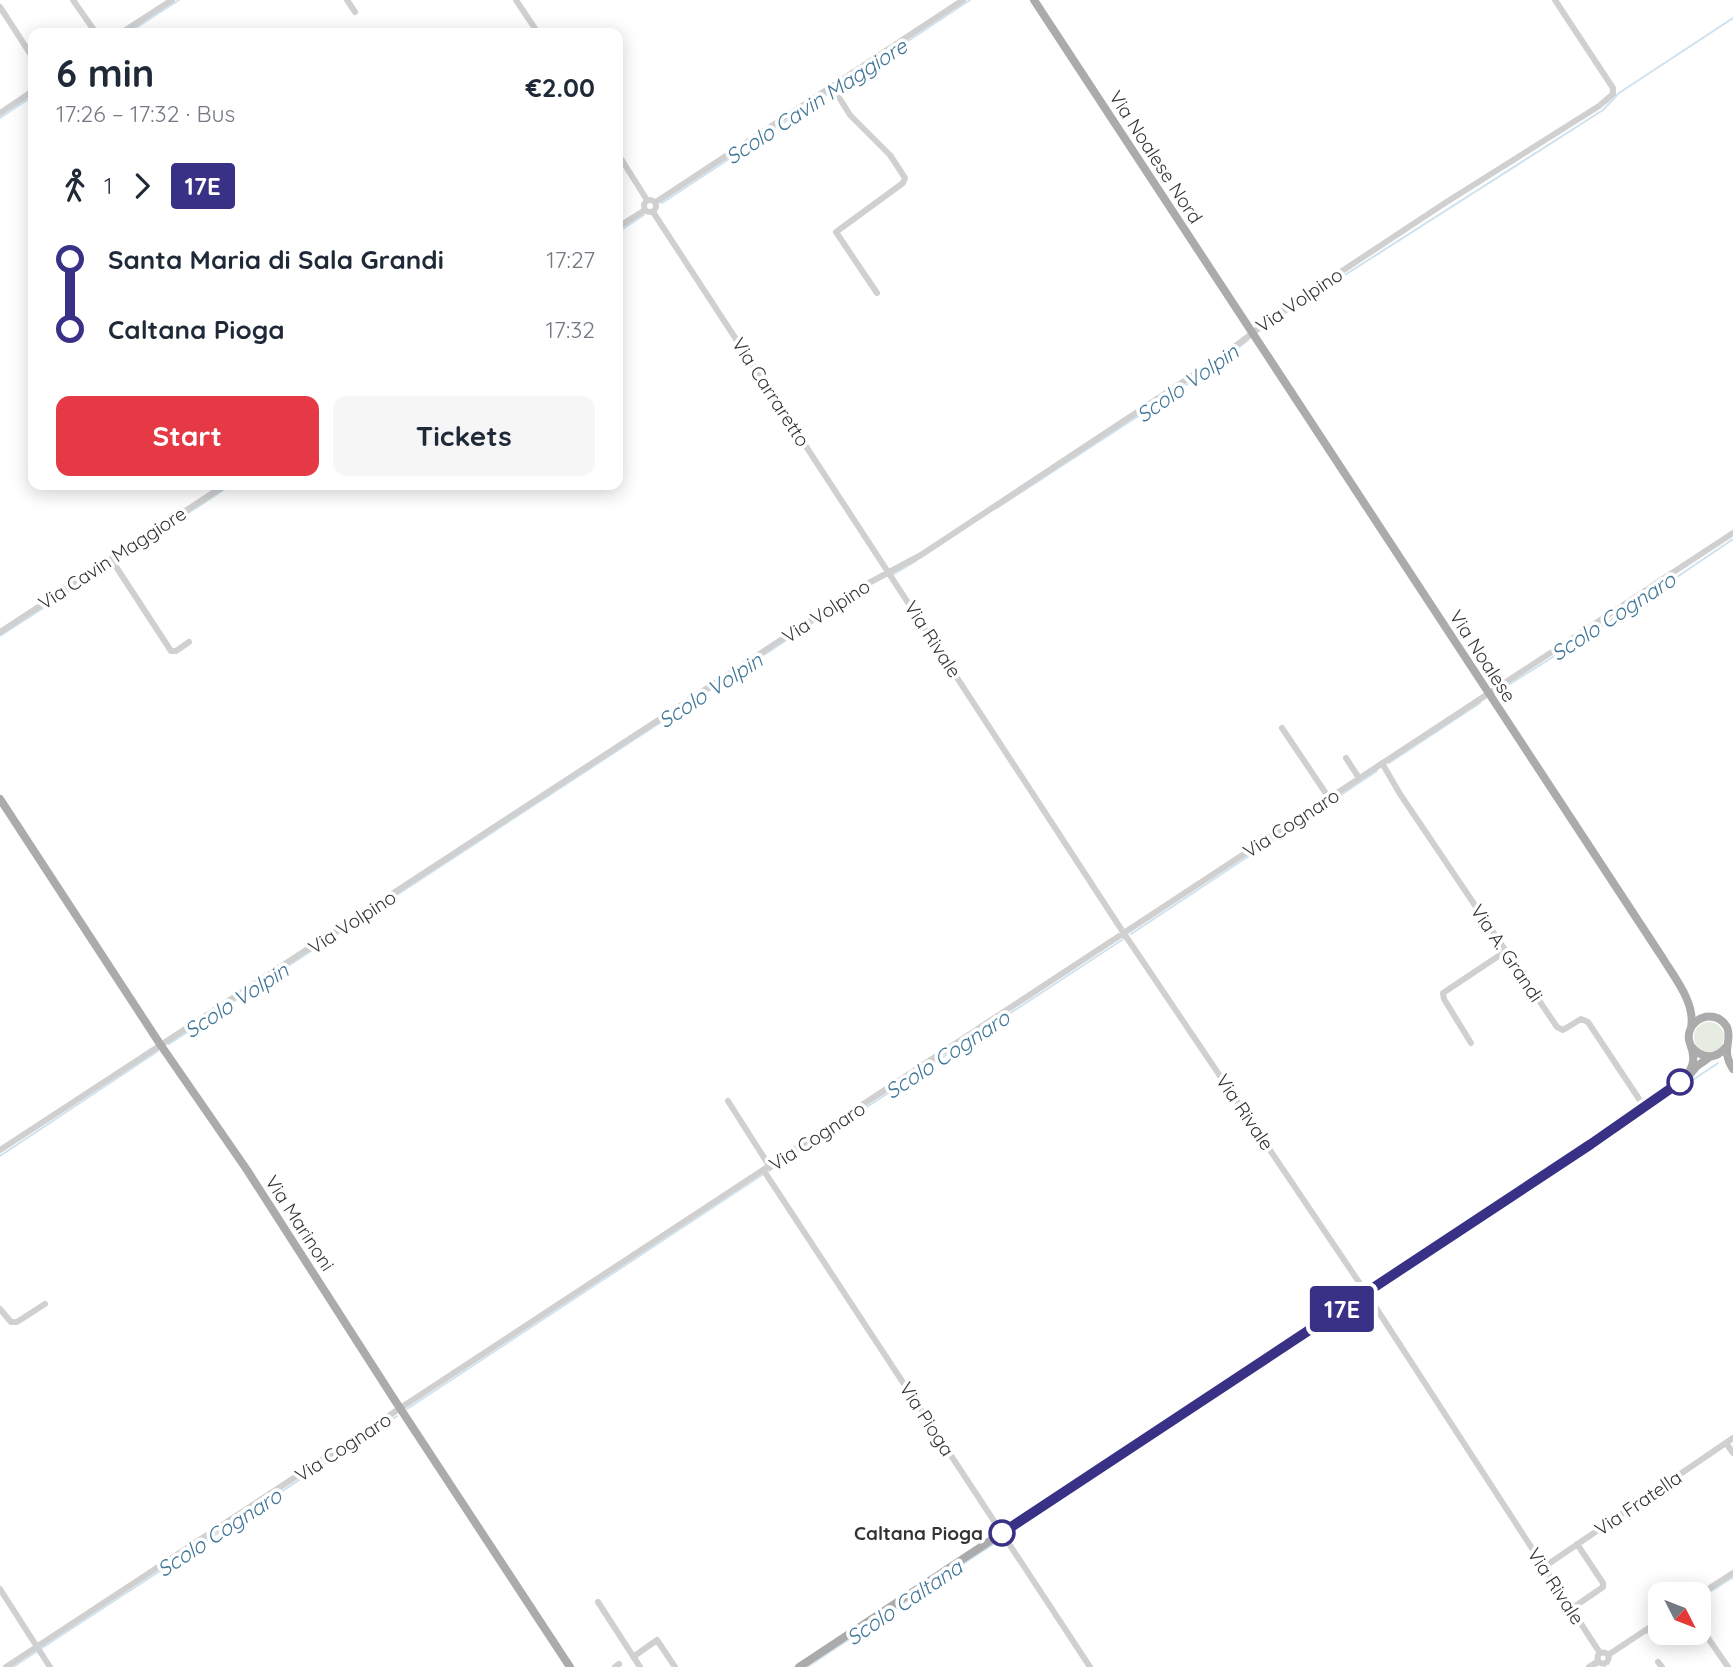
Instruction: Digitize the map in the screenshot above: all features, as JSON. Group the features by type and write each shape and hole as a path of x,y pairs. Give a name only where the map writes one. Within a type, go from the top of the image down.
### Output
{"main road":[{"name":"Via Noalese Nord","path":"1034,0 1252,332"},
{"name":"Via Noalese","path":"1252,332 1662,957 1691,1010 1691,1046 1699,1054 1711,1057 1733,1070"},
{"name":"Via Marinoni","path":"0,799 160,1045 247,1170 567,1666"},
{"name":"Via Noalese","path":"1686,998 1704,1014 1729,1027 1726,1056 1733,1070"},
{"path":"1691,1028 1698,1020 1712,1017"},
{"path":"799,1667 1368,1295 1645,1108 1711,1057 1720,1054 1729,1042"},
{"path":"1683,1080 1693,1061 1691,1046"}],"street":[{"path":"73,0 93,28"},
{"path":"129,28 172,0"},
{"path":"347,0 355,12"},
{"path":"516,0 535,28"},
{"path":"623,162 647,200 656,202 834,89 963,0"},
{"name":"Via Volpino","path":"0,1150 865,585 890,574 921,555 1230,351 1252,332 1442,205 1585,115 1614,93 1613,88 1555,0"},
{"path":"0,7 28,50"},
{"path":"834,89 850,115 890,155 905,178 903,183 836,232 877,293"},
{"path":"0,113 28,94"},
{"path":"645,210 644,204 647,200"},
{"path":"623,224 645,210 653,212 656,202"},
{"name":"Via Carraretto","path":"653,212 890,574"},
{"name":"Via Cavin Maggiore","path":"0,632 113,562 218,490"},
{"name":"Via Cognaro","path":"6,1667 1733,533"},
{"path":"113,562 172,651 189,642"},
{"name":"Via Rivale","path":"890,574 1125,933 1368,1295 1604,1660"},
{"path":"1282,728 1329,798"},
{"path":"1346,758 1359,778"},
{"name":"Via A. Grandi","path":"1382,763 1400,794 1559,1030 1581,1019 1588,1021 1645,1108"},
{"path":"1471,1043 1443,993 1506,951"},
{"name":"Via Pioga","path":"728,1101 767,1169 1090,1667"},
{"path":"0,1309 10,1322 17,1322 45,1304"},
{"name":"Via Fratella","path":"1544,1567 1733,1438"},
{"path":"1726,1443 1733,1453"},
{"path":"1572,1609 1603,1587 1577,1544"},
{"path":"1712,1587 1733,1573"},
{"path":"0,1589 50,1667"},
{"path":"598,1602 640,1667"},
{"path":"1589,1667 1604,1660 1648,1629"},
{"path":"634,1657 657,1640 675,1667"},
{"path":"1712,1644 1728,1667"}],"shaded area":[{"path":"1709,1022 1720,1026 1724,1037 1720,1048 1709,1052 1698,1048 1694,1037 1698,1026"}],"waterway":[{"path":"136,28 179,0"},
{"name":"Scolo Cavin Maggiore","path":"837,88 970,0"},
{"name":"Scolo Volpin","path":"1276,319 1603,110 1619,93 1733,18"},
{"name":"Scolo Cavin Maggiore","path":"662,203 832,91"},
{"path":"0,118 28,99"},
{"name":"Scolo Cavin Maggiore","path":"623,229 644,215"},
{"name":"Scolo Volpin","path":"997,508 1215,366 1248,340"},
{"name":"Scolo Cavin Maggiore","path":"115,561 223,490"},
{"name":"Scolo Cognaro","path":"1494,694 1640,602 1733,539"},
{"name":"Scolo Volpin","path":"894,574 916,561"},
{"name":"Scolo Cavin Maggiore","path":"0,636 111,564"},
{"name":"Scolo Volpin","path":"169,1044 849,599"},
{"name":"Scolo Cognaro","path":"1389,763 1480,703"},
{"name":"Scolo Cognaro","path":"1131,934 1377,771"},
{"name":"Scolo Cognaro","path":"769,1171 1125,938"},
{"name":"Scolo Volpin","path":"0,1156 158,1051"},
{"name":"Scolo Caltana","path":"1626,1125 1718,1063"},
{"name":"Scolo Cognaro","path":"407,1409 762,1175"},
{"name":"Scolo Cognaro","path":"42,1648 397,1416"},
{"name":"Scolo Caltana","path":"807,1667 1001,1539"},
{"path":"1712,1591 1733,1577"},
{"name":"Scolo Cognaro","path":"13,1667 36,1652"},
{"path":"1608,1664 1611,1657"},
{"path":"1595,1667 1599,1664 1605,1666"}],"bus line":[{"name":"17E","path":"1002,1533 1591,1144 1680,1082"}],"place":[{"name":"Caltana Pioga","path":"1002,1533"}]}
